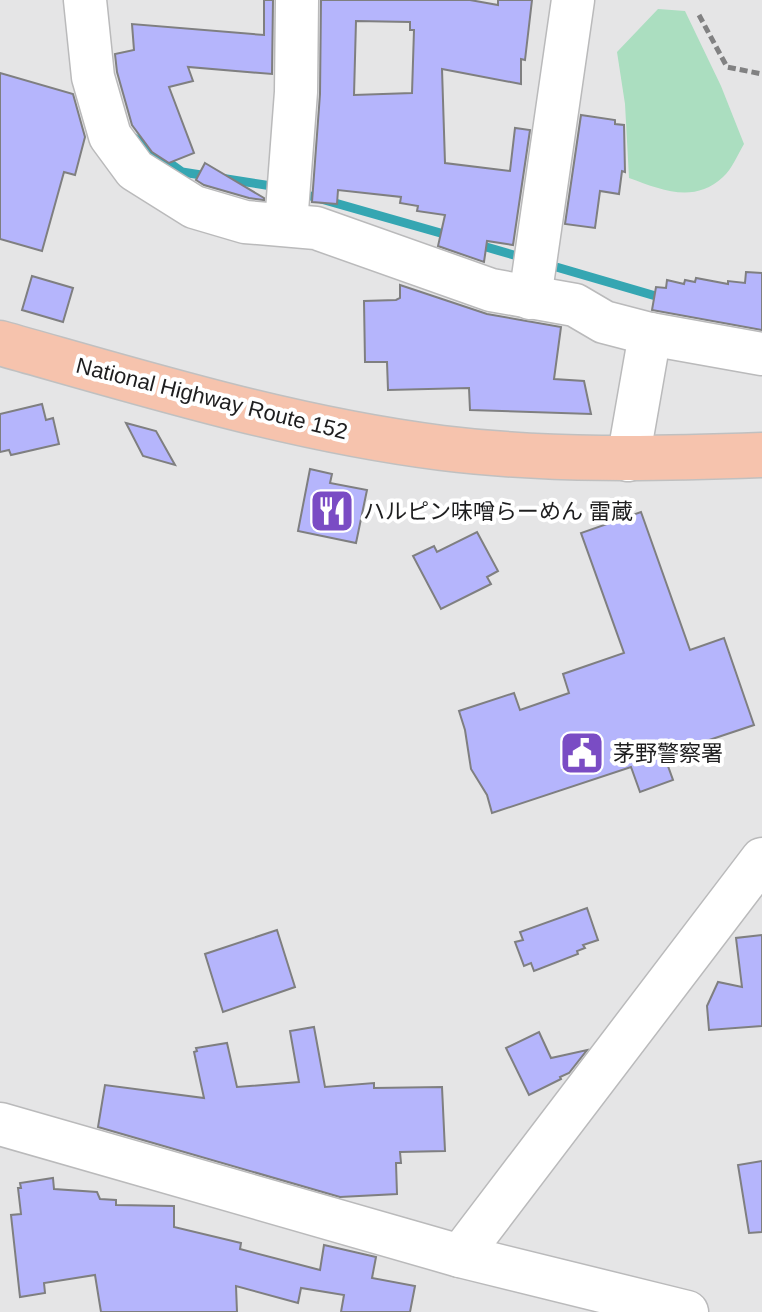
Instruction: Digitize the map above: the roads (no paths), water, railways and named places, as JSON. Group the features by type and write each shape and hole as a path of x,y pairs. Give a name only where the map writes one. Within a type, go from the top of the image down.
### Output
{"highway":[{"name":"National Highway Route 152","path":"0,343 224,406 335,431 442,448 628,460 762,455"}],"street":[{"path":"85,0 93,77 110,136 135,170 194,207 245,222 316,228 491,290 575,305 604,322 650,334 762,354"},
{"path":"286,224 296,92 297,0"},
{"path":"530,298 573,0"},
{"path":"628,460 650,334"},
{"path":"460,1256 762,859"},
{"path":"0,1124 460,1256 687,1312"}],"waterway":[{"path":"133,137 182,172 278,187"},
{"path":"300,193 451,236"},
{"path":"476,244 524,258"},
{"path":"546,264 666,299"}],"place":[{"name":"ハルピン味噌らーめん 雷蔵","path":"332,511"},
{"name":"茅野警察署","path":"582,753"}]}
